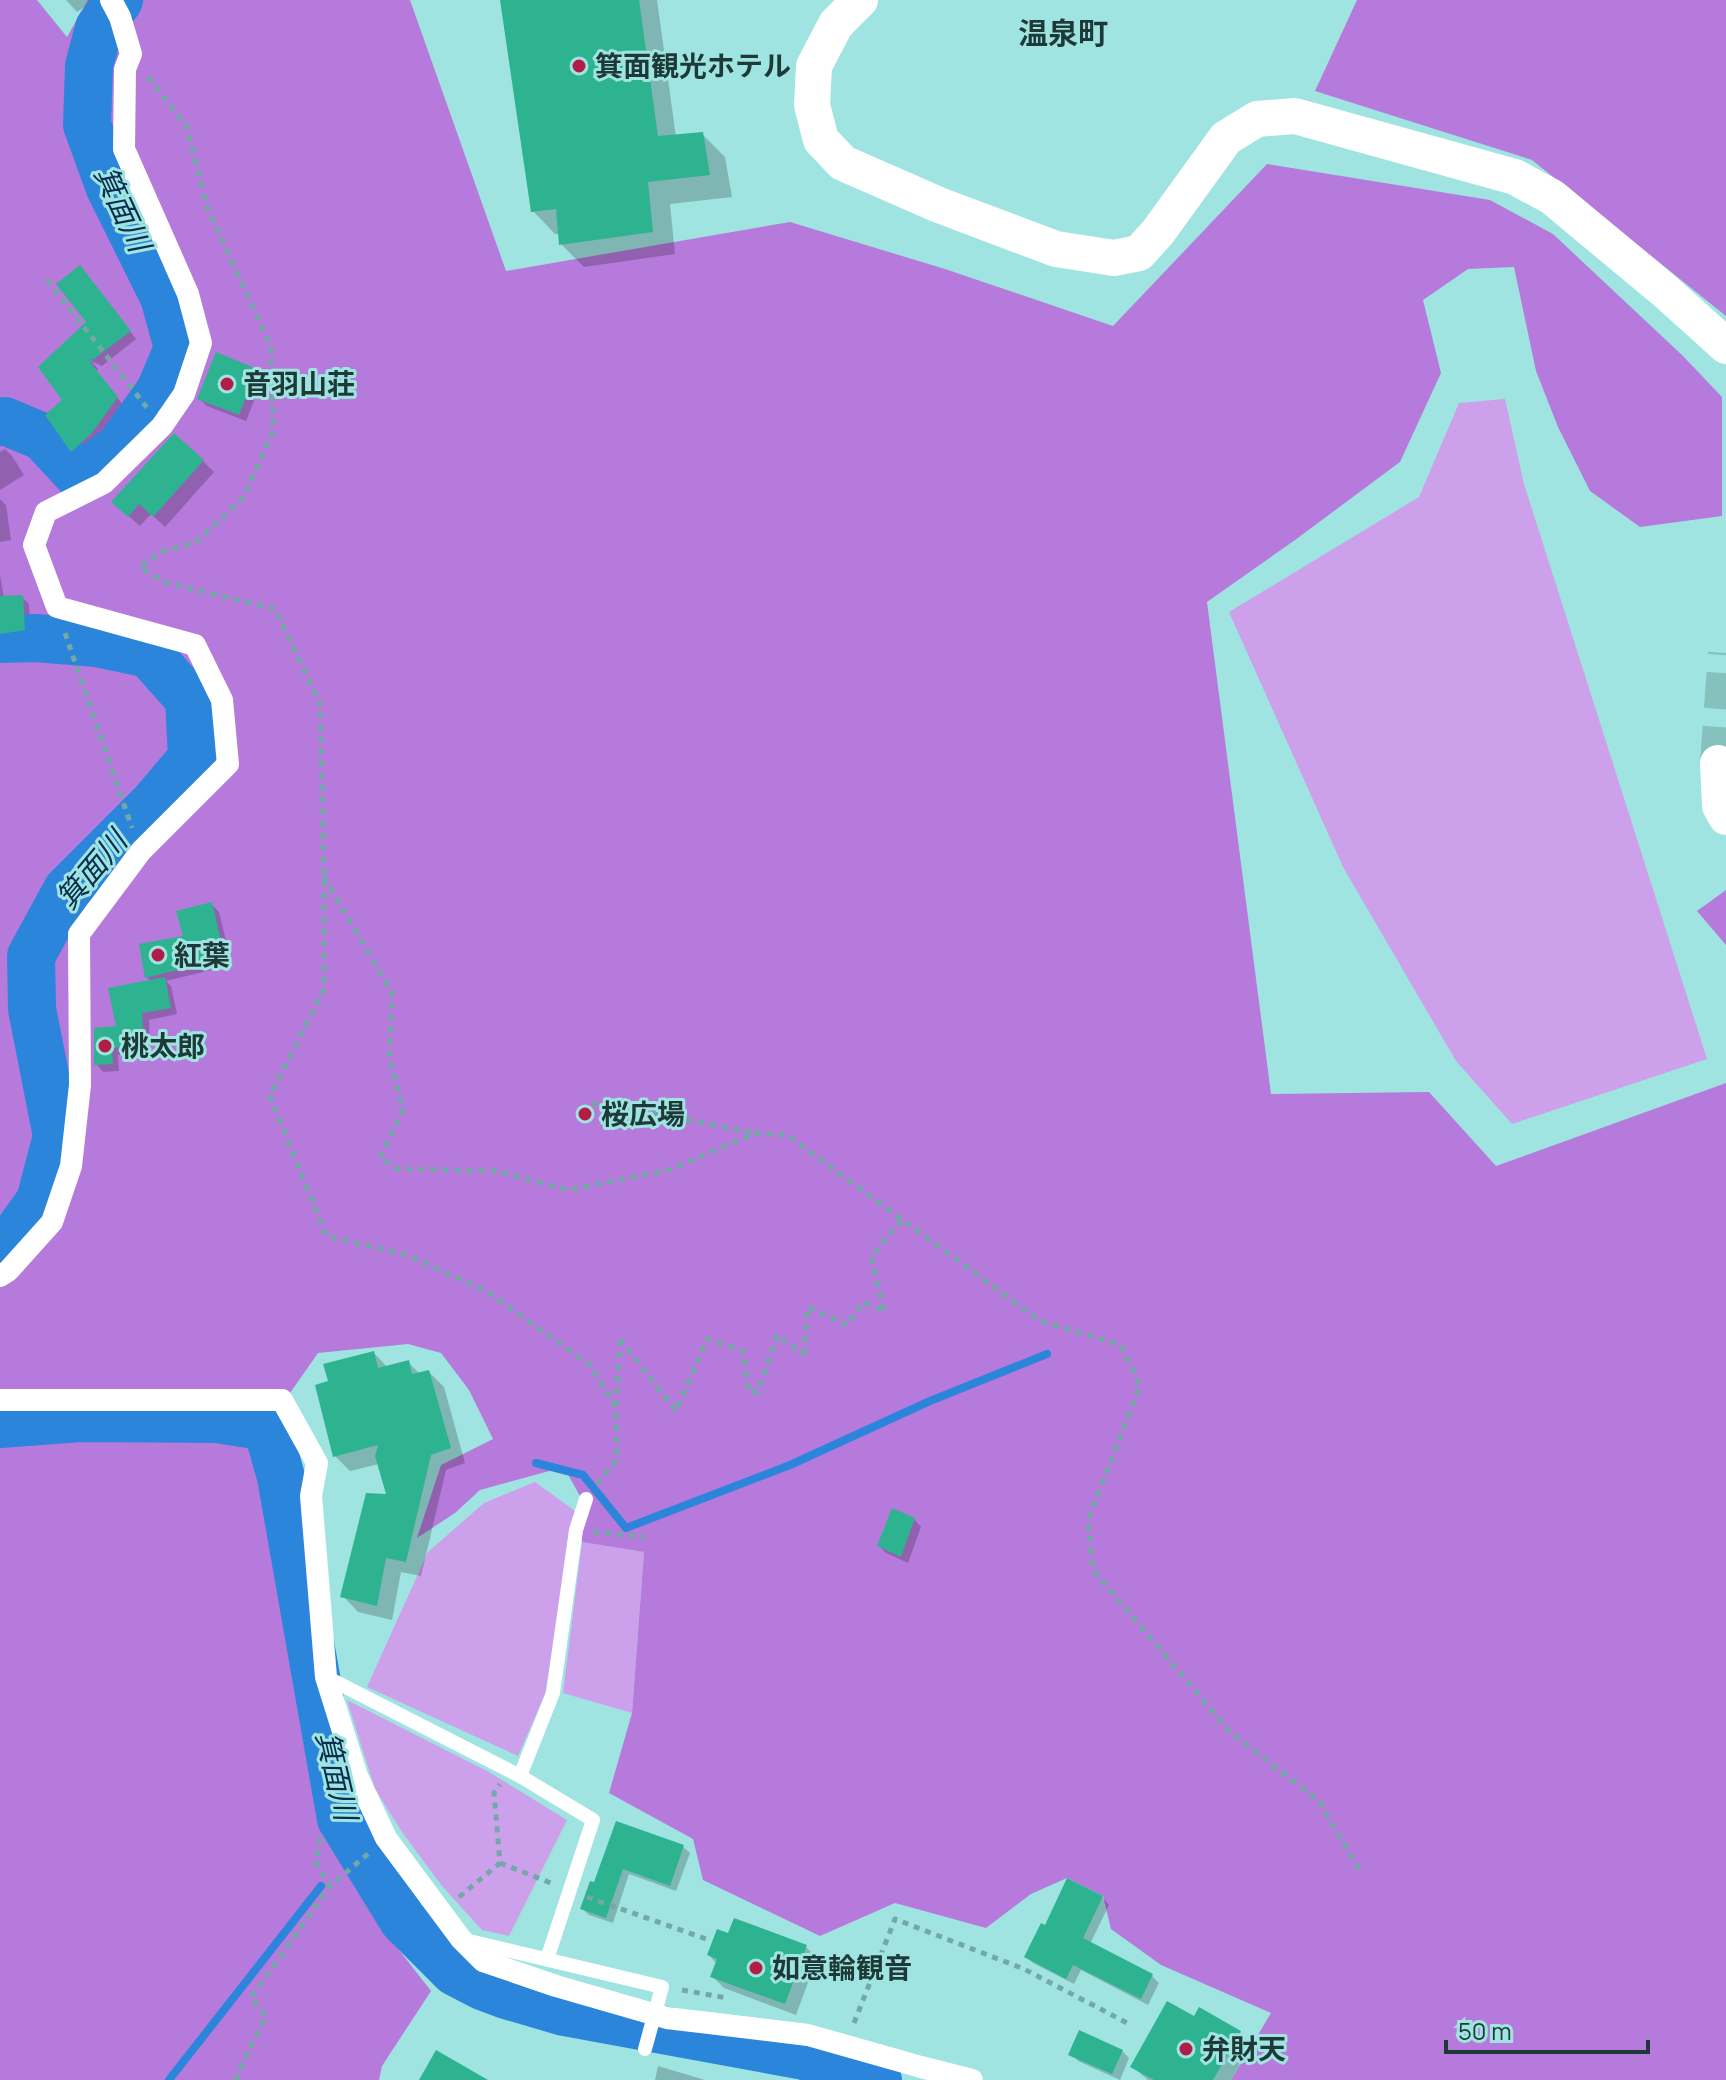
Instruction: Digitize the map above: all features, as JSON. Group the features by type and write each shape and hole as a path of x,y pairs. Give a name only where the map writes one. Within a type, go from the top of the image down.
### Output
{"street":[{"path":"860,0 836,24 814,66 812,105 821,140 843,163 939,205 1056,249 1114,258 1139,253 1158,232 1226,138 1257,119 1295,116 1515,177 1552,197 1726,346"},
{"path":"0,1276 52,1222 71,1166 80,1085 79,934 141,851 228,764 222,700 195,645 57,607 34,545 46,512 104,483 162,426 184,394 201,343 188,294 124,149 125,69 131,54 116,9"},
{"path":"1718,763 1720,806 1726,817"},
{"path":"0,1400 282,1400 317,1463 311,1496 326,1677 357,1776 386,1838 461,1939 483,1961 667,2018 808,2035 972,2080"}],"lane":[{"path":"520,1776 553,1693 576,1530 586,1499"},
{"path":"326,1677 520,1776 593,1820 563,1888 547,1959"},
{"path":"461,1939 662,1987 645,2049"}],"path":[{"path":"131,54 187,127 207,207 271,347 273,431 243,498 196,542 161,552 140,567 164,582 275,609 320,704 324,989 270,1096 326,1236 407,1255 486,1291 590,1365 616,1407"},
{"path":"47,280 138,397"},
{"path":"61,622 133,831"},
{"path":"324,877 392,993 389,1057 403,1109 380,1158 398,1169 497,1171 568,1190 669,1170 756,1133"},
{"path":"581,1109 598,1103 756,1133 787,1135 1040,1321 1121,1345 1140,1386 1088,1520 1093,1570 1230,1732 1319,1801 1359,1870"},
{"path":"598,1483 617,1460 620,1339 676,1411 707,1339 743,1351 749,1392 758,1392 777,1335 804,1355 808,1307 847,1325 863,1302 884,1311 871,1257 902,1219"},
{"path":"576,1530 645,1537"},
{"path":"494,1793 500,1863"},
{"path":"320,1838 316,1863 332,1885"},
{"path":"236,2080 266,2016 251,1998 332,1885 378,1845"},
{"path":"441,1912 500,1863"},
{"path":"500,1863 706,1939"},
{"path":"854,2023 895,1919 1024,1969 1131,2025"}],"shaded area":[{"path":"0,0 37,0 67,37 88,0 103,0 127,14 132,0 410,0 506,271 790,222 945,269 1113,326 1267,164 1490,200 1553,234 1683,356 1722,397 1722,516 1640,527 1590,491 1558,427 1536,371 1514,267 1468,269 1423,300 1441,373 1400,462 1207,602 1271,1094 1429,1092 1496,1166 1726,1083 1726,2080 1231,2080 1271,2013 1161,1965 1111,1929 1103,1896 1067,1878 1031,1894 986,1928 895,1903 820,1936 703,1880 693,1839 609,1793 632,1713 644,1552 582,1542 582,1500 564,1467 480,1490 455,1513 417,1538 441,1465 493,1439 469,1390 441,1353 408,1344 318,1353 260,1436 322,1834 385,1932 431,1991 382,2066 379,2080 0,2080"},
{"path":"1357,0 1726,0 1726,316 1532,160 1315,91"},
{"path":"1505,399 1524,484 1707,1059 1512,1124 1456,1061 1343,867 1229,612 1419,497 1459,403"},
{"path":"1726,890 1726,945 1697,911"},
{"path":"535,1482 575,1511 545,1694 518,1756 367,1687 428,1552 484,1503"},
{"path":"582,1542 644,1552 632,1713 563,1693"},
{"path":"347,1700 489,1772 567,1820 509,1936 482,1930 442,1886 402,1832 375,1789"}],"building":[{"name":"箕面観光ホテル","path":"500,0 639,0 658,136 703,132 710,175 648,182 653,232 559,245 556,209 531,212"},
{"path":"80,265 131,331 94,359 90,358 118,397 91,434 71,452 45,415 62,400 38,367 86,322 56,284"},
{"name":"音羽山荘","path":"216,352 257,369 239,415 197,399"},
{"path":"174,433 204,460 153,517 139,504 128,517 111,502"},
{"path":"23,595 25,630 0,634 0,596"},
{"path":"212,902 225,958 145,978 139,944 183,936 176,911"},
{"path":"165,977 171,1008 142,1013 144,1046 112,1048 113,1064 94,1065 94,1028 116,1026 108,988"},
{"path":"374,1351 378,1368 409,1360 412,1374 429,1370 451,1448 431,1455 406,1562 386,1558 377,1606 340,1597 366,1493 386,1494 375,1456 378,1445 333,1457 315,1385 328,1381 323,1364"},
{"path":"892,1508 915,1518 901,1557 877,1546"},
{"path":"616,1821 684,1845 670,1886 623,1869 606,1918 580,1909 590,1881 594,1882"},
{"path":"1067,1878 1103,1896 1083,1938 1153,1974 1141,1999 1073,1965 1066,1979 1024,1957 1041,1923 1045,1925"},
{"name":"如意輪観音","path":"734,1918 807,1945 785,2004 710,1977 717,1959 707,1955 717,1929 728,1933"},
{"name":"弁財天","path":"1167,2001 1194,2016 1199,2007 1241,2031 1213,2080 1154,2080 1130,2067"},
{"path":"1079,2030 1123,2050 1112,2074 1068,2055"},
{"path":"436,2050 488,2080 419,2080"}],"waterway":[{"name":"箕面川","path":"0,422 5,421 43,437 80,477 120,447 160,391 178,348 164,297 110,188 87,125 89,66 99,28 119,0"},
{"name":"箕面川","path":"0,639 35,638 97,643 149,654 189,699 192,758 154,803 67,890 31,956 32,1009 57,1136 40,1201 7,1247 0,1252"},
{"path":"536,1463 583,1475 626,1528 790,1465 930,1401 1047,1354"},
{"name":"箕面川","path":"0,1424 81,1418 217,1419 267,1427 281,1477 341,1819 403,1920 455,1972 506,1995 564,2012 804,2056 878,2080"},
{"path":"169,2080 321,1886"}],"tunnel":[{"path":"1718,763 1726,653"}],"place":[{"name":"箕面観光ホテル","path":"579,66"},
{"name":"音羽山荘","path":"227,384"},
{"name":"紅葉","path":"158,955"},
{"name":"桃太郎","path":"105,1046"},
{"name":"桜広場","path":"585,1114"},
{"name":"如意輪観音","path":"756,1968"},
{"name":"弁財天","path":"1186,2049"}],"district":[{"name":"温泉町","path":"1063,34"}]}
